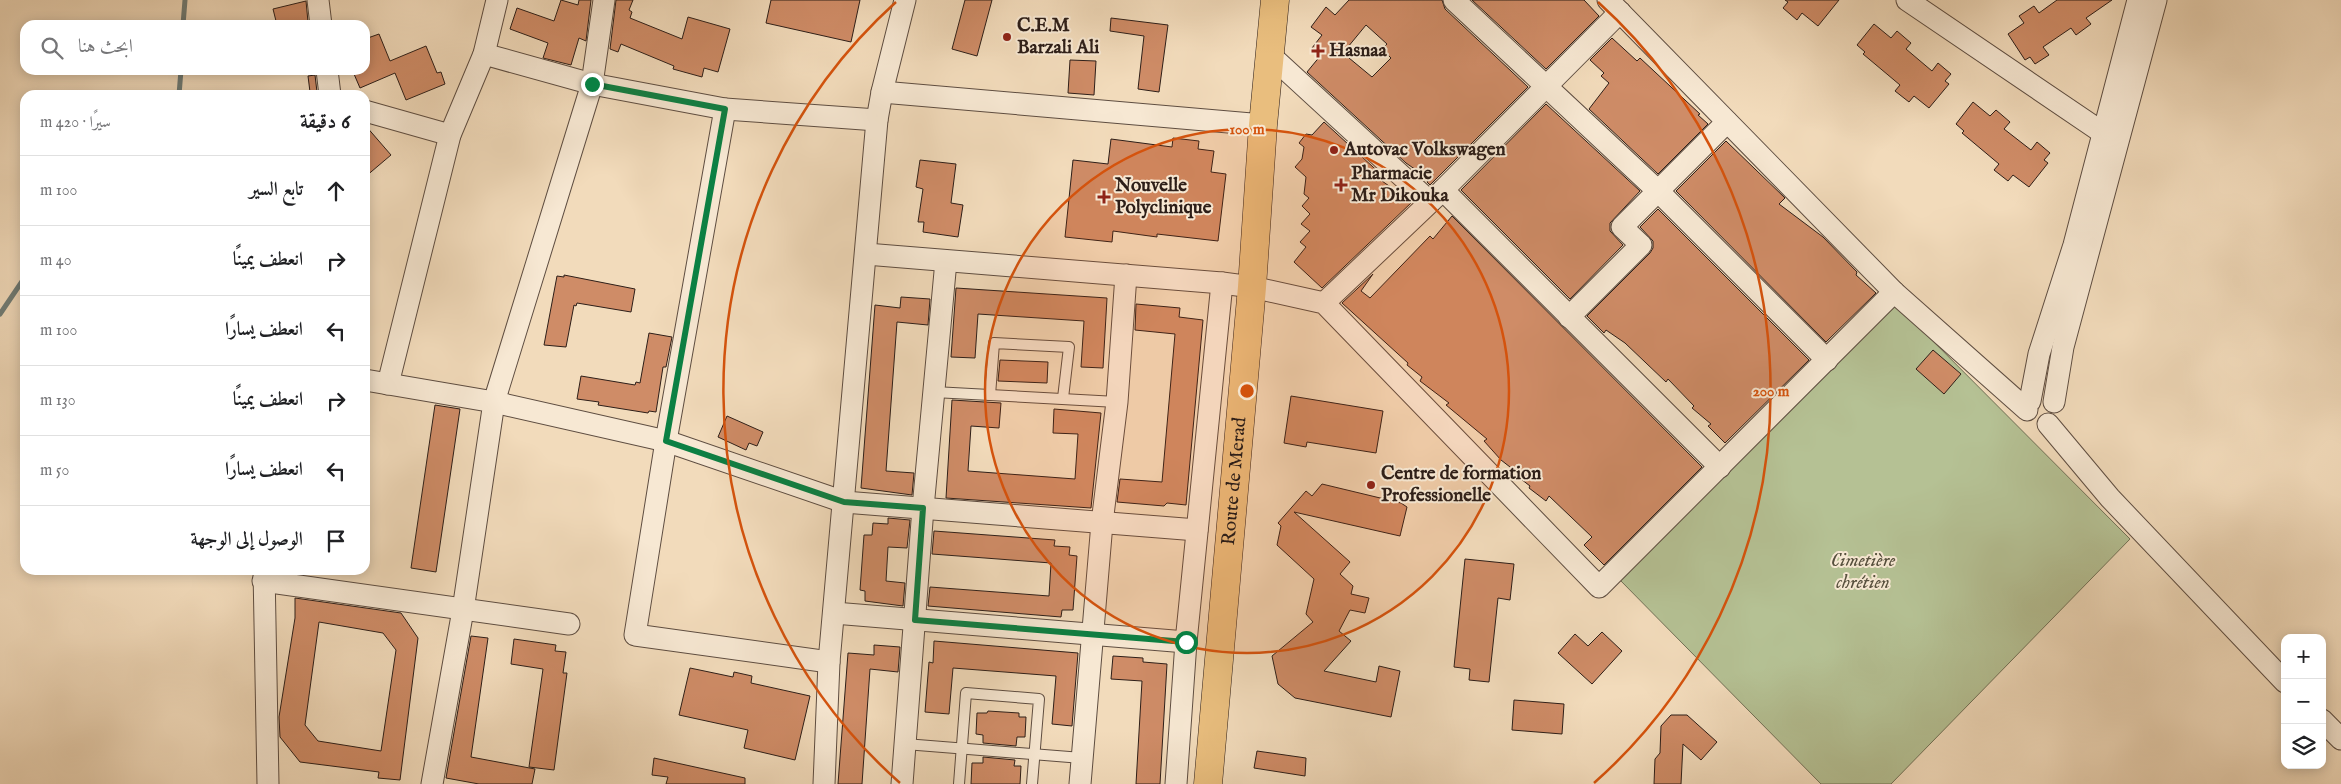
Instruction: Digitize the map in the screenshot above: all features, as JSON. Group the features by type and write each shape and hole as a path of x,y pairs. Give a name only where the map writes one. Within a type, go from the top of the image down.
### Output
{"main road":[{"name":"Route de Merad","path":"1208,784 1252,287 1263,125 1275,0"}],"street":[{"path":"318,0 320,20"},
{"path":"388,384 450,135 484,54 497,0"},
{"path":"432,784 463,610 494,402 592,84 604,0"},
{"path":"824,784 829,662 877,120 905,0"},
{"path":"1454,0 1658,191 1827,360"},
{"path":"1906,0 2103,133"},
{"path":"2138,0 2074,245 2035,366 2028,415 2033,422 2048,424 2110,498 2282,679"},
{"path":"2054,402 2063,348 2156,0"},
{"path":"1324,303 1436,196 1546,86 1614,6 1894,292 2028,405"},
{"path":"484,54 592,84 725,109 877,120"},
{"path":"1270,55 1436,196 1569,317 1720,468"},
{"path":"328,75 329,90"},
{"path":"882,92 1263,125"},
{"path":"725,109 666,441 635,635 829,662"},
{"path":"370,112 450,135"},
{"path":"1569,317 1641,246 1622,227 1728,122"},
{"path":"866,254 1222,283 1252,287 1324,303 1599,587 1894,292"},
{"path":"902,784 923,508 946,261"},
{"path":"1080,784 1102,522 1117,402 1126,275"},
{"path":"1176,784 1186,642 1222,283"},
{"path":"370,381 494,402 666,441 844,502 1197,530"},
{"path":"2028,405 2038,395 2051,398 2056,407 2055,417 2048,424"},
{"path":"268,784 264,575 463,610 569,624"},
{"path":"834,613 1186,642"},
{"path":"2326,724 2341,739"}],"lane":[{"path":"990,395 994,343 1069,347 1064,398"},
{"path":"934,392 1117,402"},
{"path":"959,784 966,693 1038,699 1032,784"},
{"path":"905,744 1082,758"}],"green space":[{"name":"Cimetière chrétien","path":"1894,302 2130,539 1891,784 1821,784 1619,579"}],"building":[{"path":"561,0 578,5 579,0 591,0 586,41 579,38 571,65 543,58 548,43 510,29 517,8 554,21"},
{"path":"616,0 633,0 629,10 632,12 630,18 682,39 688,17 730,29 718,72 704,68 702,77 673,69 674,66 621,44 618,52 610,49"},
{"path":"771,0 860,0 851,42 766,23"},
{"path":"965,0 992,0 977,56 952,49"},
{"path":"1349,0 1442,0 1445,9 1528,87 1430,185 1427,182 1429,179 1406,163 1307,72 1321,55 1312,48 1322,35 1311,27 1326,7 1335,15","holes":["1366,25 1387,44 1382,49 1391,58 1372,77 1343,53"]},
{"path":"1472,0 1584,0 1599,16 1546,69"},
{"path":"1785,0 1839,0 1818,26 1802,13 1797,20 1783,8 1788,2"},
{"path":"2057,0 2112,0 2086,18 2091,24 2076,35 2071,28 2043,47 2049,55 2035,64 2030,57 2025,60 2008,34 2024,23 2019,16 2034,6 2039,13"},
{"path":"306,1 308,20 276,20 273,9"},
{"path":"1111,18 1168,25 1159,92 1138,89 1144,36 1110,31"},
{"path":"1874,24 1891,38 1897,31 1911,43 1906,49 1932,71 1938,63 1951,74 1945,81 1949,84 1929,108 1914,96 1909,102 1895,91 1900,85 1863,54 1865,52 1857,45"},
{"path":"379,34 390,61 426,46 437,73 441,72 445,84 406,100 395,73 360,88 354,75 370,75 370,37"},
{"path":"1612,38 1637,61 1640,58 1700,114 1698,115 1708,124 1658,174 1589,109 1609,83 1601,76 1604,73 1590,60"},
{"path":"1070,60 1096,61 1094,95 1068,93"},
{"path":"315,75 317,90 310,90 308,76"},
{"path":"1973,102 1990,116 1996,110 2010,122 2004,129 2031,150 2037,142 2050,153 2044,160 2048,163 2029,187 2013,175 2008,181 1994,170 1999,164 1962,133 1964,131 1956,124"},
{"path":"1546,104 1640,191 1610,223 1610,231 1623,245 1570,299 1461,190"},
{"name":"Pharmacie Mr Dikouka","path":"1324,122 1385,178 1382,181 1412,202 1322,288 1294,262 1306,247 1300,242 1310,231 1301,224 1310,214 1302,206 1309,198 1304,194 1306,177 1295,167 1302,159 1304,147 1299,143 1306,134 1312,135"},
{"path":"370,131 391,155 370,173"},
{"path":"1173,138 1199,141 1198,149 1214,151 1211,172 1226,174 1218,241 1157,234 1157,237 1113,231 1112,242 1065,237 1073,160 1108,164 1111,139 1172,147"},
{"path":"1726,141 1785,198 1779,204 1823,237 1857,272 1856,275 1876,293 1826,342 1676,191"},
{"path":"920,160 956,164 951,203 963,205 958,237 923,232 924,222 918,222 923,189 916,187"},
{"path":"1658,209 1809,360 1725,443 1708,426 1711,424 1692,408 1694,406 1668,379 1666,382 1625,343 1606,330 1604,333 1587,316 1650,253 1653,248 1653,241 1640,227"},
{"path":"1452,216 1702,467 1604,565 1584,545 1592,537 1549,496 1546,501 1529,488 1530,486 1517,476 1519,474 1501,460 1484,441 1487,439 1446,405 1449,403 1420,381 1422,377 1407,365 1408,363 1342,303 1373,274 1361,291 1370,298 1430,236 1433,239"},
{"path":"564,275 635,289 631,312 577,303 576,306 574,305 566,347 544,345 557,276 564,277"},
{"path":"956,288 1107,298 1103,368 1081,367 1084,321 978,314 975,358 951,357"},
{"path":"901,297 930,299 928,325 897,322 886,471 914,473 912,495 861,488 875,305 900,308"},
{"path":"1136,304 1180,308 1179,317 1203,320 1186,505 1167,503 1164,506 1117,502 1120,479 1162,482 1175,334 1135,330"},
{"path":"649,333 672,337 666,367 663,367 656,412 649,411 648,413 598,405 599,402 577,399 581,376 635,385 636,382 640,383"},
{"path":"1933,350 1961,374 1944,394 1916,369"},
{"path":"1000,360 1048,362 1047,383 998,381"},
{"path":"1291,396 1383,411 1376,453 1307,442 1306,447 1284,443"},
{"path":"952,400 1001,403 999,428 971,426 968,471 1075,479 1078,434 1053,433 1054,409 1101,413 1091,508 946,498"},
{"path":"435,405 460,409 436,572 411,568"},
{"path":"727,416 763,432 757,446 749,443 746,450 718,437"},
{"path":"1322,484 1401,503 1407,507 1400,536 1294,512 1350,562 1340,574 1353,586 1351,594 1369,598 1365,613 1350,610 1339,631 1351,641 1324,671 1376,682 1379,666 1400,671 1391,717 1295,698 1278,684 1272,656 1313,622 1306,614 1314,579 1277,545 1281,526 1278,523 1306,491 1312,496"},
{"path":"888,518 910,520 907,548 888,547 886,581 905,583 903,606 865,601 865,591 860,590 864,535 872,535 873,523 888,524"},
{"path":"934,531 1055,540 1054,546 1070,547 1069,555 1077,556 1073,610 1062,610 1061,617 928,606 930,587 1049,596 1051,563 932,554"},
{"path":"1465,559 1514,564 1510,600 1498,598 1489,682 1469,680 1470,669 1454,667"},
{"path":"295,598 401,613 418,638 400,780 378,778 379,772 300,762 280,737 279,717 295,618","holes":["319,622 383,633 396,650 381,751 318,741 305,725"]},
{"path":"1602,632 1622,651 1592,684 1558,653 1575,634 1588,646"},
{"path":"471,636 488,638 471,757 535,769 532,784 479,784 446,778"},
{"path":"514,639 556,645 555,651 566,652 563,673 567,673 554,770 529,767 543,669 511,664"},
{"path":"934,641 1078,653 1072,726 1052,724 1056,676 953,668 949,714 925,712 929,662 933,663"},
{"path":"874,645 900,647 898,672 870,669 862,784 838,784 848,653 874,655"},
{"path":"1113,656 1143,658 1143,662 1167,664 1160,784 1136,784 1142,681 1111,679"},
{"path":"690,668 733,677 734,672 752,676 751,683 810,696 795,760 744,748 748,730 679,715"},
{"path":"1514,700 1564,704 1562,734 1512,730"},
{"path":"988,711 1019,713 1019,717 1026,717 1025,737 1017,737 1016,746 983,743 983,735 976,734 977,713 987,713"},
{"path":"1671,715 1687,715 1717,742 1701,760 1683,744 1681,784 1654,784 1655,759 1660,753 1661,726"},
{"path":"1257,751 1306,758 1305,776 1254,768"},
{"path":"983,757 1015,760 1014,766 1021,766 1020,784 971,784 972,763 983,763"},
{"path":"654,758 745,778 745,784 666,784 668,777 652,775"}],"waterway":[{"path":"183,20 185,0"},
{"path":"179,90 181,75"},
{"path":"0,314 20,284"}],"place":[{"name":"C.E.M Barzali Ali","path":"1007,37"},
{"name":"Hasnaa","path":"1318,51"},
{"name":"Autovac Volkswagen","path":"1334,150"},
{"name":"Pharmacie Mr Dikouka","path":"1341,185"},
{"name":"Nouvelle Polyclinique","path":"1104,197"},
{"name":"Centre de formation Professionelle","path":"1371,485"}],"route":[{"path":"592,84 725,109 666,441 844,502 923,508 915,620 1186,642"}]}
